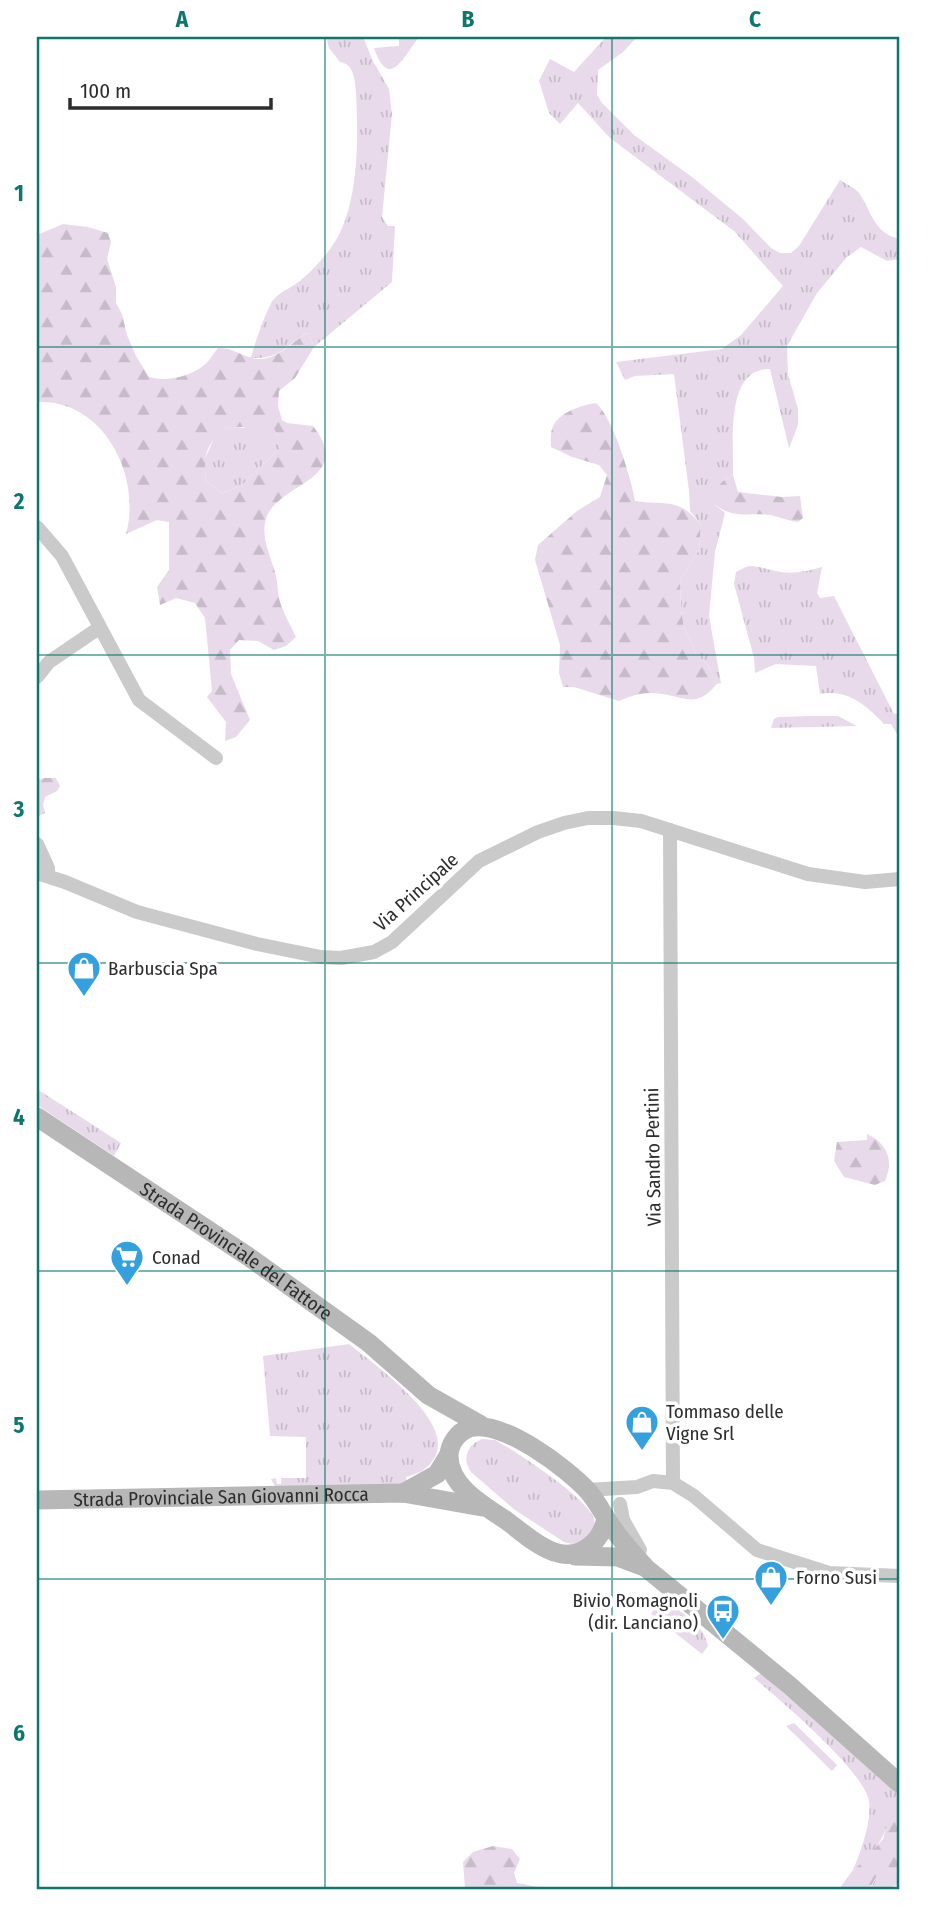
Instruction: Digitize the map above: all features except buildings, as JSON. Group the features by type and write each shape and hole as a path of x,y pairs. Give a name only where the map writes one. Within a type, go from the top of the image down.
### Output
{"main road":[{"name":"Strada Provinciale del Fattore","path":"37,1117 249,1256 369,1343 428,1395 481,1425 506,1432 528,1444 613,1511"},
{"name":"Strada Provinciale del Fattore","path":"428,1395 444,1419 451,1448 452,1474 466,1491 545,1549 568,1556"},
{"name":"Strada Provinciale San Giovanni Rocca","path":"403,1493 438,1474 451,1448 465,1430 481,1425"},
{"name":"Strada Provinciale San Giovanni Rocca","path":"37,1500 403,1493 489,1508"},
{"path":"568,1556 585,1550 598,1539 613,1511"},
{"path":"613,1511 646,1568 789,1685 900,1784"},
{"path":"568,1556 618,1557 646,1568"}],"street":[{"path":"37,527 62,556 139,700 216,758"},
{"path":"37,677 49,662 99,628"},
{"name":"Via Principale","path":"42,874 137,912 257,944 321,957 341,958 374,952 392,942 479,862 538,832 588,818 640,821 808,874 865,882 900,878"},
{"name":"Via Sandro Pertini","path":"670,830 673,1483"},
{"path":"37,844 48,868 42,874"},
{"path":"587,1490 637,1487 653,1481 673,1483 694,1496 757,1550 829,1573 900,1576"},
{"path":"637,1487 613,1511 623,1520 629,1534 664,1584"}],"green space":[{"path":"326,37 363,37 389,89 392,114 382,217 388,226 395,226 392,282 314,347 308,333 276,354 251,358 271,303 306,276 324,256 336,240 350,205 357,141 355,82 351,69 340,62 329,48"},
{"path":"399,37 419,37 396,66 385,68 374,48 399,46"},
{"path":"606,37 637,37 623,52 598,70 597,95 602,103 634,135 692,177 743,219 771,248 780,253 791,253 799,246 840,180 859,193 884,232 900,239 899,259 887,261 861,247 847,257 817,293 787,346 788,374 798,409 798,425 789,448 770,369 755,372 745,381 738,394 733,428 733,475 723,481 714,504 725,513 715,552 709,616 721,683 717,684 708,665 696,654 684,627 681,610 680,580 699,550 701,525 690,511 674,374 635,376 625,380 616,362 722,349 741,335 783,286 734,231 610,138 578,103 560,124 549,113 539,81 550,59 574,72"},
{"path":"63,224 108,233 111,242 107,259 116,287 116,303 136,356 149,377 170,379 191,373 205,364 218,348 258,359 266,358 308,333 314,347 295,378 279,391 278,406 282,420 287,423 313,426 324,444 325,459 320,470 273,507 266,519 264,533 276,576 280,603 296,637 286,646 274,650 258,641 239,640 230,650 231,674 250,720 236,737 225,741 226,722 207,697 212,691 205,618 195,603 176,598 160,605 157,587 169,570 169,522 157,520 126,534 130,512 128,488 123,466 113,445 99,427 81,413 61,404 37,402 37,235","holes":["231,427 244,427 249,434 261,435 274,429 279,438 279,449 241,486 221,493 206,480 205,462 208,448"]},
{"path":"596,403 615,434 635,501 678,506 701,525 699,550 680,580 684,627 696,654 708,665 717,684 697,699 650,693 619,701 574,687 563,687 559,673 560,645 535,560 538,545 577,511 600,497 607,475 599,465 551,447 552,429 559,418 577,408"},
{"path":"231,427 274,429 279,438 279,449 241,486 221,493 206,480 204,461 215,436"},
{"path":"733,475 738,492 782,497 800,496 803,518 798,522 770,515 735,514 721,509 714,504 712,493"},
{"path":"748,566 787,573 822,567 817,593 820,598 834,596 894,714 900,713 900,739 891,724 884,724 856,700 839,694 820,694 816,666 776,664 755,673 754,658 734,584 736,572"},
{"path":"838,716 857,726 771,728 774,719 778,717"},
{"path":"56,778 60,786 57,791 45,797 45,813 37,817 37,780"},
{"path":"37,1089 121,1143 114,1156 37,1105"},
{"path":"867,1134 880,1143 889,1160 885,1181 875,1185 844,1177 834,1161 837,1142 867,1140"},
{"path":"349,1344 392,1378 422,1409 433,1425 438,1441 436,1455 424,1470 406,1477 407,1483 365,1489 276,1488 271,1479 276,1478 277,1484 281,1484 281,1478 306,1478 306,1437 270,1436 263,1356"},
{"path":"482,1439 495,1440 516,1452 581,1501 594,1519 594,1527 588,1540 572,1544 564,1542 515,1510 472,1473 467,1463 467,1453"},
{"path":"661,1598 702,1631 708,1646 702,1654 651,1614"},
{"path":"761,1673 900,1796 900,1823 886,1828 873,1852 853,1870 869,1818 869,1801 864,1788 853,1772 819,1736 754,1678"},
{"path":"794,1723 837,1765 832,1771 786,1726"},
{"path":"892,1821 900,1823 900,1869 881,1873 870,1889 839,1889 883,1839 886,1828"},
{"path":"493,1846 512,1849 520,1859 514,1873 517,1883 540,1889 465,1889 463,1862 473,1852"},
{"path":"888,1868 900,1869 900,1884 886,1889 870,1889 879,1873"}],"place":[{"name":"Barbuscia Spa","path":"84,998"},
{"name":"Conad","path":"127,1287"},
{"name":"Tommaso delle Vigne Srl","path":"642,1452"},
{"name":"Forno Susi","path":"771,1607"},
{"name":"Bivio Romagnoli (dir. Lanciano)","path":"723,1641"}]}
